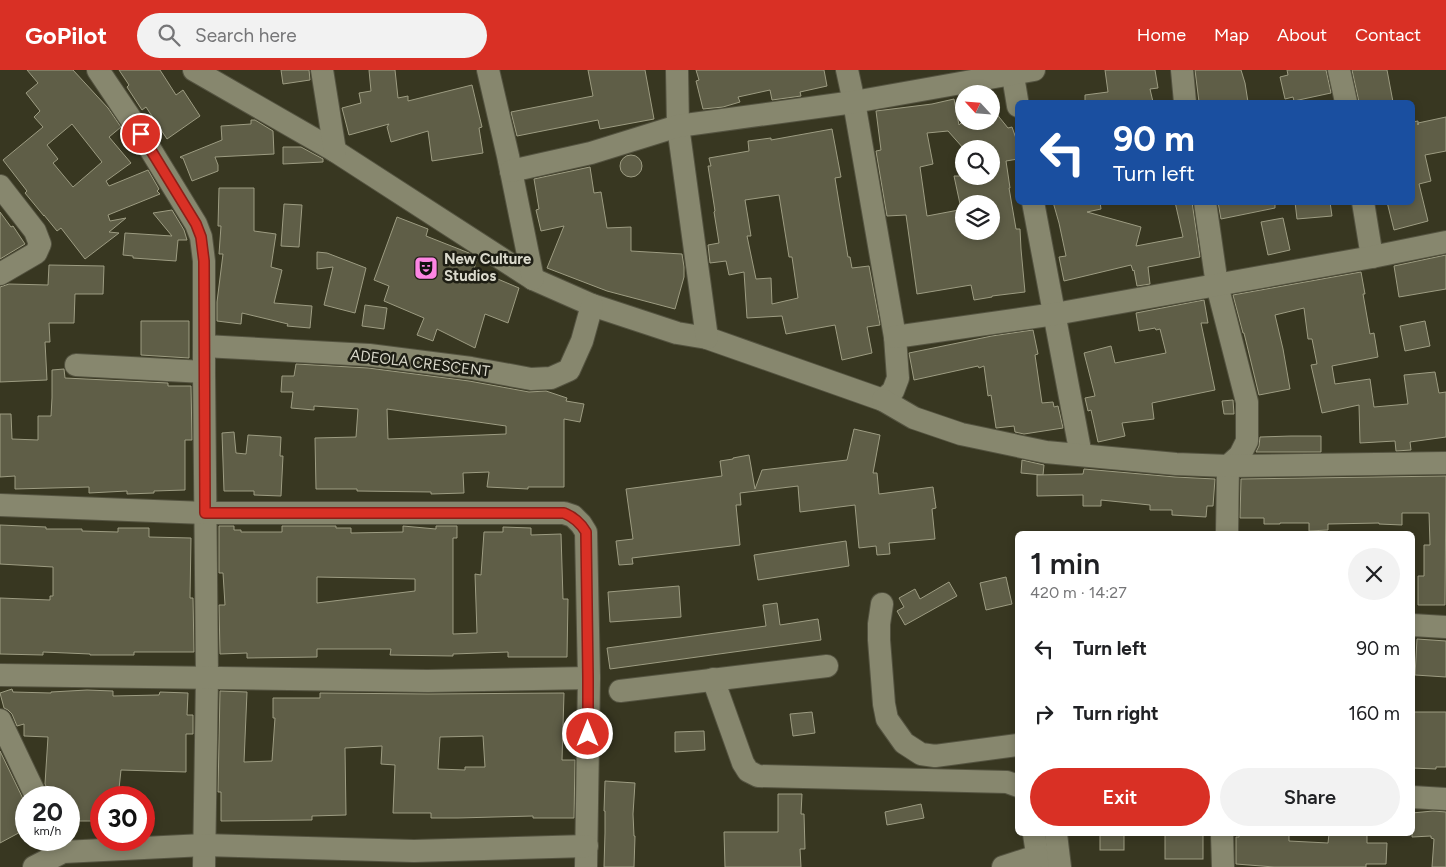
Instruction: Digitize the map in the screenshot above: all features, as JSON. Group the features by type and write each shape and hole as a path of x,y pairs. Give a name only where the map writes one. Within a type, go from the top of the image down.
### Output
{"street":[{"path":"98,70 141,134 196,224 201,237 204,261 208,677 204,856"},
{"path":"194,70 335,151 533,279 592,307 677,333 707,338 883,400 914,418 962,434 1046,452 1176,464 1228,466 1446,463"},
{"path":"322,70 335,151"},
{"path":"488,70 533,279"},
{"path":"677,70 678,126 707,338"},
{"path":"847,70 895,337 898,378 893,391 883,400"},
{"path":"1182,70 1185,100"},
{"path":"1339,70 1346,100"},
{"path":"511,171 591,153 678,126 854,102 1020,71 1018,100"},
{"path":"0,186 35,231 40,244 36,253 0,274"},
{"path":"1034,205 1081,455"},
{"path":"1205,205 1217,285 1247,402 1247,441 1240,455 1228,466 1227,531"},
{"path":"1363,205 1372,257"},
{"path":"895,337 1055,314 1446,242"},
{"name":"ADEOLA CRESCENT","path":"204,346 369,355 470,368 531,379 551,378 569,370 582,341 592,307"},
{"path":"76,365 204,372"},
{"path":"0,505 205,513 564,513 573,516 586,532 588,678 587,856 414,851 204,856 63,853 34,867"},
{"path":"882,604 879,624 884,704 888,719 904,744 921,754 934,756 1015,745"},
{"path":"1415,626 1446,627"},
{"path":"620,691 827,666"},
{"path":"0,675 428,680 588,678"},
{"path":"713,679 742,763 748,771 758,776 1007,782 1015,785"},
{"path":"0,720 31,786"},
{"path":"1415,798 1446,799"},
{"path":"1003,867 1038,861 1034,836"},
{"path":"1056,836 1060,867"},
{"path":"1222,836 1223,867"}],"building":[{"path":"27,70 73,70 108,108 121,127 109,137 131,163 106,181 109,186 148,170 159,189 157,191 160,194 108,215 110,221 126,218 109,232 119,233 85,259 61,228 57,231 44,216 25,193 27,191 3,160 43,127 34,117 40,111 26,93 38,83","holes":["72,124 102,162 73,187 53,163 58,159 47,145"]},
{"path":"119,70 160,70 176,95 183,90 200,116 167,139 146,107 142,110 127,87 129,85"},
{"path":"281,70 309,70 310,80 283,84"},
{"path":"369,70 395,70 398,98 408,96 408,101 472,85 482,127 479,128 483,153 432,161 428,131 391,142 387,127 389,124 349,135 342,108 361,103 359,93 371,91"},
{"path":"588,70 645,70 654,119 600,129 598,120 517,136 511,112 593,96"},
{"path":"696,70 824,70 827,86 800,92 801,96 772,100 770,90 738,97 740,102 723,107 703,109 696,81 699,80"},
{"path":"1105,70 1155,70 1158,88 1150,89 1153,100 1085,100 1085,95 1108,92"},
{"path":"1195,70 1241,70 1248,100 1199,100"},
{"path":"1287,70 1326,70 1331,93 1299,100 1294,100 1293,97 1285,99 1280,77 1288,75"},
{"path":"1352,70 1387,70 1393,100 1359,100"},
{"path":"954,99 955,130 1000,130 1000,118 1008,128 1012,127 1015,136 1015,160 1006,161 1016,229 1020,229 1025,292 974,300 971,285 917,294 906,215 887,216 876,151 881,150 876,111 932,104","holes":["948,131 956,140 1000,140 1000,185 956,185 958,195 1000,195 1000,240 955,240 955,211 927,216 920,167 933,164 927,133"]},
{"path":"1446,117 1446,151 1425,155 1431,181 1419,184 1428,221 1394,230 1388,205 1415,205 1415,122 1418,121 1418,123"},
{"path":"251,120 255,120 273,131 274,154 215,157 218,171 192,181 183,158 180,157 222,140 221,126 251,124"},
{"path":"832,129 841,177 835,178 848,257 850,257 852,268 869,266 880,325 867,327 872,353 842,360 835,325 786,334 782,316 747,318 744,272 729,275 726,261 710,263 708,245 719,243 708,166 711,166 709,158 749,151 748,141 771,138 771,140","holes":["779,195 789,257 792,257 798,298 772,304 771,278 756,279 747,236 751,236 745,200"]},
{"path":"283,147 301,147 323,159 323,162 283,164"},
{"path":"631,155 639,158 642,166 639,174 631,177 623,174 620,166 623,158"},
{"path":"590,167 594,193 601,192 607,228 631,227 631,251 682,254 684,277 675,309 607,291 547,268 564,226 541,231 536,210 539,209 534,179"},
{"path":"219,188 254,188 254,231 276,234 271,267 282,270 274,303 312,306 310,328 287,326 288,324 242,313 241,324 217,321 217,302 223,254 219,254 221,226 218,226"},
{"path":"284,204 302,205 299,247 281,246"},
{"path":"1054,205 1100,205 1101,209 1087,212 1141,227 1136,246 1183,237 1176,205 1192,205 1200,257 1148,267 1150,284 1137,286 1134,270 1131,265 1064,281 1059,257 1066,256"},
{"path":"1219,205 1275,205 1275,208 1221,219"},
{"path":"1295,205 1330,205 1332,216 1297,219"},
{"path":"172,210 184,230 187,240 178,240 176,261 133,258 133,256 123,255 125,233 172,236 153,213"},
{"path":"0,212 11,227 13,226 25,244 0,259"},
{"name":"New Culture Studios","path":"397,217 428,229 426,236 469,253 477,259 474,269 519,288 508,323 485,314 475,348 437,329 433,341 417,335 424,318 384,301 389,286 374,280"},
{"path":"1283,218 1290,250 1268,255 1261,222"},
{"path":"317,252 327,253 366,268 355,313 324,305 333,267 317,269"},
{"path":"1446,255 1446,289 1399,297 1394,266"},
{"path":"49,265 104,266 103,294 75,294 74,323 49,323 50,342 45,342 47,380 0,382 0,287 9,284 48,285"},
{"path":"1361,272 1370,334 1374,333 1378,357 1332,366 1335,384 1370,379 1374,407 1408,404 1404,375 1435,372 1439,393 1446,392 1446,437 1410,442 1411,450 1396,451 1395,441 1360,443 1359,405 1322,413 1311,365 1317,364 1312,339 1308,339 1304,308 1275,315 1290,389 1259,395 1233,295"},
{"path":"1204,300 1208,323 1201,323 1215,390 1152,403 1154,419 1122,423 1125,436 1098,442 1091,410 1088,411 1085,398 1095,396 1084,353 1111,346 1115,363 1166,353 1160,329 1139,331 1136,313"},
{"path":"365,305 387,308 384,329 362,326"},
{"path":"141,321 189,321 189,358 141,355"},
{"path":"1425,321 1430,346 1405,351 1400,326"},
{"path":"1033,330 1038,354 1035,355 1042,403 1053,402 1054,407 1058,406 1063,428 1024,434 1015,432 1014,426 996,428 991,395 988,396 984,366 914,380 909,353 992,336"},
{"path":"296,364 368,368 469,381 529,392 546,391 567,398 566,401 584,404 580,422 564,419 564,487 528,487 528,489 487,487 489,472 463,473 464,493 431,494 431,492 316,489 315,438 356,437 358,409 314,406 314,410 291,408 293,392 281,392 282,376 294,376","holes":["387,409 506,426 506,434 388,439"]},
{"path":"64,369 65,378 168,383 168,386 191,386 192,440 185,440 185,490 127,494 127,491 89,493 89,487 15,489 15,476 0,477 0,414 11,414 12,439 38,440 38,416 51,416 52,370"},
{"path":"1233,400 1234,414 1224,414 1222,401"},
{"path":"854,429 880,435 873,473 877,473 879,494 933,487 936,508 932,509 935,539 889,543 890,554 877,555 876,546 859,548 855,505 800,512 798,486 740,493 741,505 736,505 740,545 632,558 633,564 619,565 616,541 633,539 626,489 722,476 720,461 749,455 755,489 762,470 847,460"},
{"path":"234,432 236,453 246,454 248,435 281,437 280,456 283,456 281,496 254,495 254,491 224,491 222,433"},
{"path":"1321,436 1321,452 1256,452 1260,437"},
{"path":"1022,460 1044,465 1043,475 1021,473"},
{"path":"1084,469 1215,479 1213,506 1207,506 1206,517 1172,515 1172,510 1150,510 1150,505 1101,500 1101,506 1083,506 1083,495 1037,496 1037,475 1083,474"},
{"path":"1446,476 1445,605 1418,605 1418,576 1424,576 1424,545 1430,545 1429,513 1402,513 1402,525 1379,523 1328,524 1328,530 1309,531 1309,523 1264,524 1264,518 1240,518 1241,479"},
{"path":"0,525 118,532 118,528 149,528 149,537 191,538 190,598 193,598 194,652 134,652 134,655 43,652 43,655 0,654 0,598 50,600 50,596 53,596 53,567 0,564"},
{"path":"219,526 234,526 234,530 241,530 241,532 282,532 282,526 336,526 336,528 351,528 351,533 403,532 403,526 436,529 436,526 457,526 457,538 453,538 453,634 477,633 475,574 481,575 484,532 503,532 503,527 531,528 531,535 561,534 563,599 568,599 567,657 508,657 508,652 453,654 453,656 390,655 391,649 317,649 317,657 247,658 247,653 220,654 219,605 225,605 223,573 219,573","holes":["317,577 415,579 415,591 317,603"]},
{"path":"846,541 849,566 758,580 754,555"},
{"path":"1006,577 1012,604 986,610 980,583"},
{"path":"949,582 957,596 905,625 897,611 904,607 899,598 915,589 920,599"},
{"path":"679,586 681,617 610,622 608,592"},
{"path":"777,603 780,625 818,619 821,640 610,669 607,648 766,626 763,605"},
{"path":"1417,639 1446,641 1446,677 1415,675"},
{"path":"12,689 13,692 51,693 87,690 113,691 113,696 159,695 160,692 188,693 187,715 193,715 193,734 186,734 186,772 121,770 119,786 90,786 90,821 80,821 80,786 46,786 48,737 24,736 24,724 17,726 12,714 4,708 0,693"},
{"path":"220,691 247,692 244,762 272,761 275,718 273,718 273,698 320,698 320,693 564,693 562,760 575,760 574,818 533,818 533,816 431,818 431,813 393,813 395,765 381,764 382,746 345,748 346,815 312,816 312,820 221,821 221,792 218,792","holes":["483,736 485,767 465,767 465,770 438,769 440,737"]},
{"path":"812,712 815,733 793,736 790,714"},
{"path":"1415,712 1446,712 1446,767 1436,767 1436,769 1415,768"},
{"path":"704,731 705,750 675,752 675,732"},
{"path":"0,751 17,786 15,786 15,835 0,843"},
{"path":"605,781 635,783 633,814 635,836 634,867 604,867"},
{"path":"778,794 802,794 801,814 804,814 805,849 800,849 801,867 725,867 724,832 778,832"},
{"path":"921,804 924,818 887,825 885,812"},
{"path":"1446,812 1446,867 1432,867 1434,839 1431,836 1412,837 1415,836 1415,813"},
{"path":"1100,836 1124,836 1124,850 1100,850"},
{"path":"1165,836 1203,836 1203,859 1165,859"},
{"path":"1289,836 1289,841 1328,843 1329,836 1367,836 1367,843 1387,843 1386,864 1366,864 1366,867 1274,867 1236,864 1236,837"}],"place":[{"name":"New Culture Studios","path":"426,268"}],"route":[{"path":"141,134 196,224 201,237 204,261 205,513 564,513 573,516 586,532 588,734"}]}
